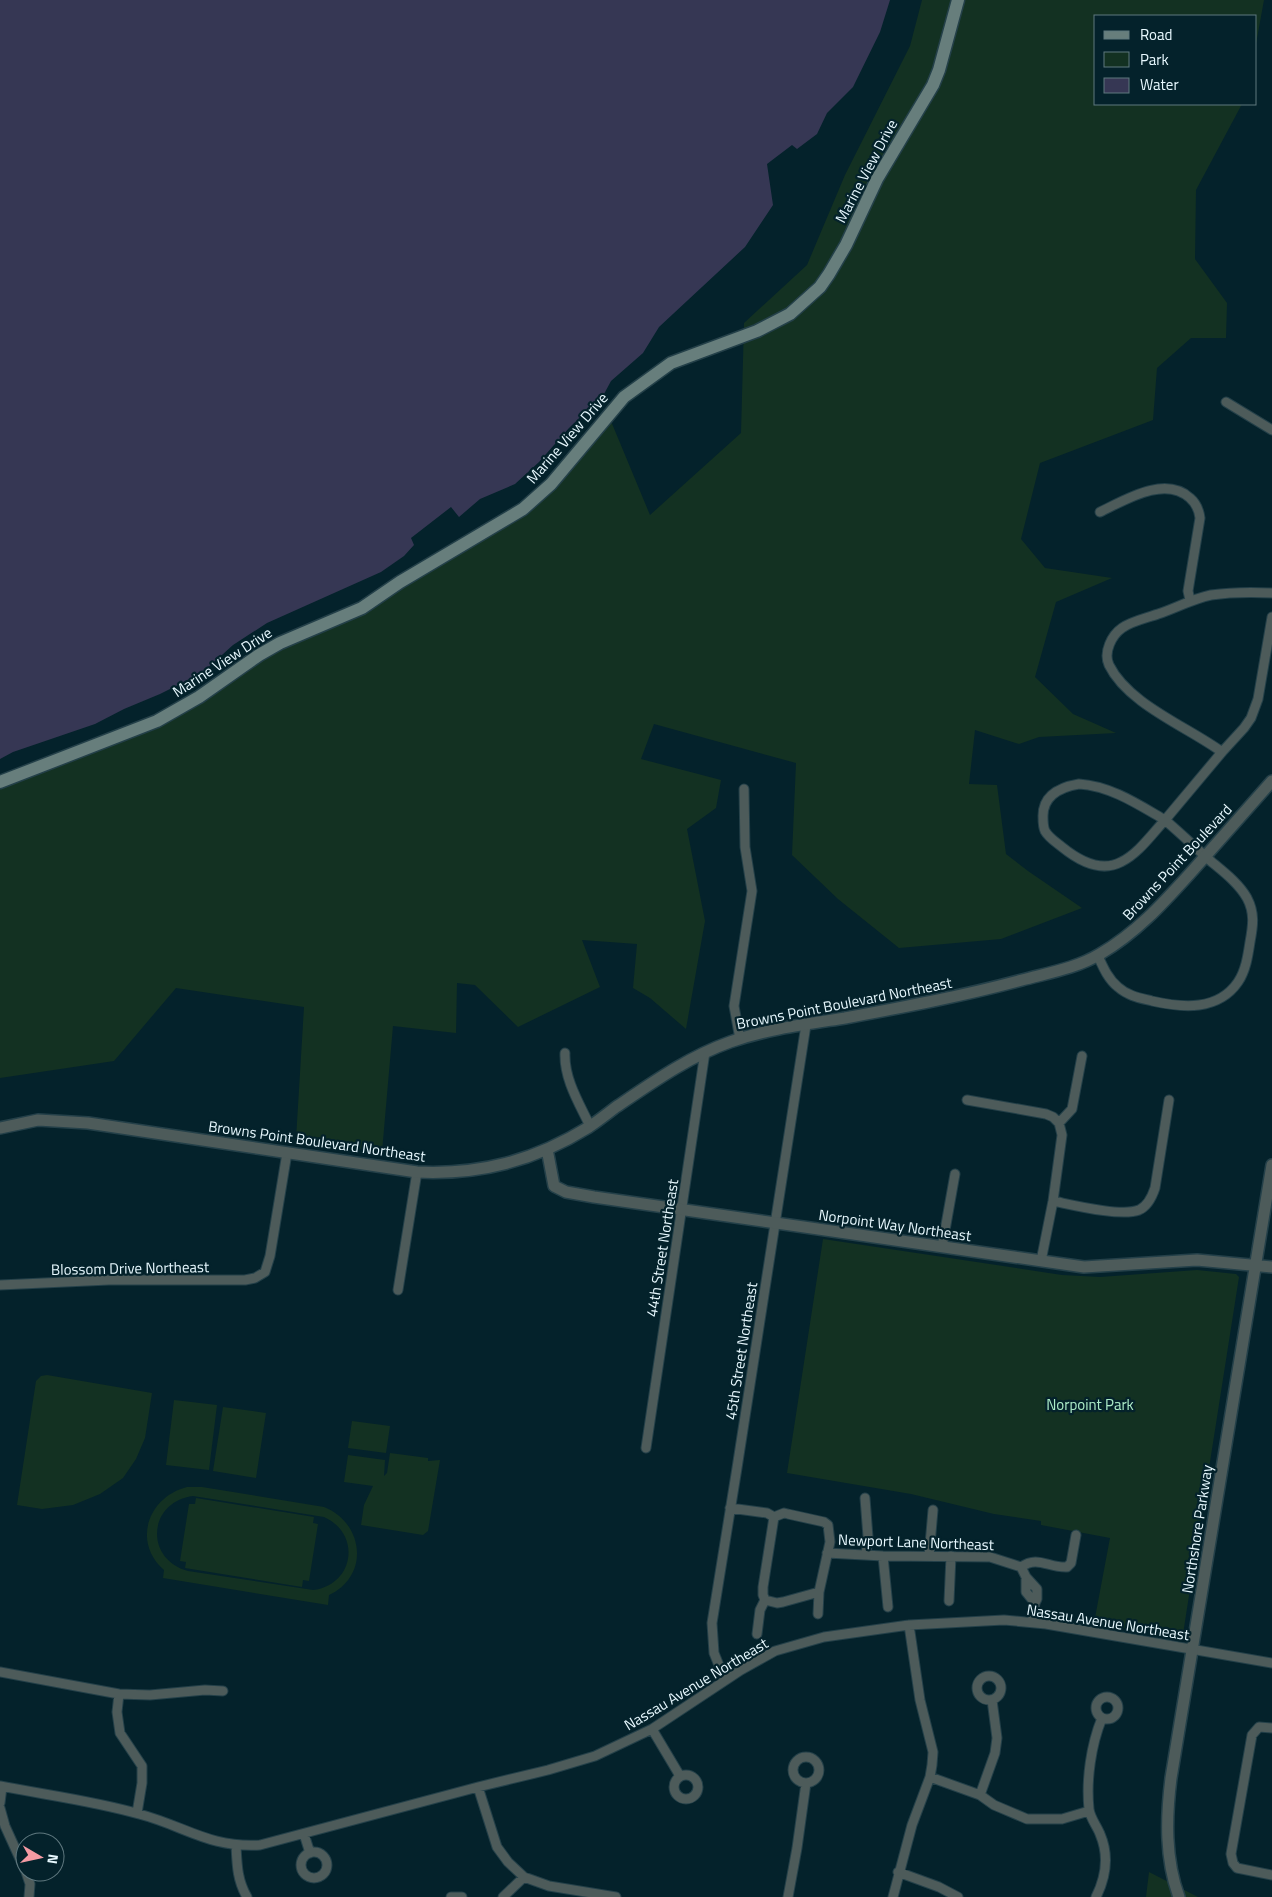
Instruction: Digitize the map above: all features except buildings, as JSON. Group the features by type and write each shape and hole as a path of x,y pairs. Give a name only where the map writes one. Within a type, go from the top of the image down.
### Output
{"main road":[{"name":"Marine View Drive","path":"0,782 157,721 199,697 280,643 362,608 400,582 523,509 551,484 624,397 671,363 757,331 776,322 801,306 820,287 829,274 846,245 877,179 933,85 939,70 958,0"}],"street":[{"path":"1226,402 1272,430"},
{"path":"1100,512 1131,497 1155,489 1180,491 1192,499 1198,507 1200,518 1188,591 1190,600"},
{"path":"1222,752 1148,706 1124,684 1108,663 1108,647 1121,629 1190,600 1236,592 1272,593"},
{"path":"1098,956 1106,973 1116,986 1128,994 1177,1006 1196,1006 1213,1002 1230,992 1239,981 1246,966 1254,922 1252,908 1240,888 1165,820 1125,797 1086,785 1067,786 1058,790 1047,800 1043,812 1044,830 1052,840 1085,862 1106,866 1121,863 1127,858 1165,820 1244,728 1253,713 1258,699 1272,617"},
{"name":"Browns Point Boulevard","path":"1098,956 1121,941 1148,919 1272,781"},
{"path":"740,1038 734,1006 752,891 745,847 744,789"},
{"name":"Browns Point Boulevard Northeast","path":"0,1128 38,1120 54,1119 417,1172 455,1173 490,1168 547,1150 590,1126 661,1076 706,1052 740,1038 994,988 1062,970 1098,956"},
{"name":"45th Street Northeast","path":"728,1678 720,1668 714,1653 712,1622 806,1025"},
{"name":"44th Street Northeast","path":"646,1448 706,1052"},
{"path":"565,1053 566,1072 590,1126"},
{"path":"1058,1123 1072,1109 1082,1056"},
{"path":"967,1100 1046,1114 1053,1117 1058,1123 1062,1135 1042,1261"},
{"path":"1053,1201 1126,1213 1139,1210 1150,1200 1155,1188 1169,1100"},
{"name":"Norpoint Way Northeast","path":"547,1150 554,1186 594,1197 1084,1267 1197,1260 1272,1267"},
{"name":"Blossom Drive Northeast","path":"0,1285 109,1280 245,1280 260,1276 265,1272 270,1256 287,1153"},
{"name":"Northshore Parkway","path":"1179,1897 1171,1868 1167,1820 1170,1778 1272,1165"},
{"path":"398,1290 417,1172"},
{"path":"942,1247 955,1174"},
{"path":"865,1498 868,1536 866,1555"},
{"name":"Newport Lane Northeast","path":"730,1508 767,1513 774,1517 784,1513 824,1522 828,1526 830,1532 819,1592 818,1614"},
{"path":"929,1556 933,1510"},
{"path":"757,1634 760,1610 765,1600 763,1587 774,1517"},
{"path":"1032,1622 1035,1603 1026,1592 1026,1577 1021,1567 1028,1562 1034,1561 1060,1568 1067,1567 1071,1563 1076,1535"},
{"name":"Newport Lane Northeast","path":"827,1553 883,1556 990,1557 1021,1567"},
{"path":"883,1556 888,1607"},
{"path":"949,1601 952,1556"},
{"path":"765,1600 777,1603 819,1592"},
{"name":"Nassau Avenue Northeast","path":"1,1787 136,1813 210,1840 236,1846 260,1845 595,1756 652,1729 728,1678 775,1651 805,1641 846,1633 910,1625 988,1620 1032,1622 1272,1663"},
{"path":"893,1897 898,1872 912,1825 930,1777 932,1752 920,1700 910,1625"},
{"path":"0,1672 119,1694 150,1695 205,1690 224,1691"},
{"path":"119,1694 117,1712 120,1733 142,1766 142,1783 136,1813"},
{"path":"980,1795 995,1753 997,1738 992,1700"},
{"path":"1096,1897 1101,1886 1106,1862 1105,1848 1089,1811 1089,1783 1092,1752 1102,1718"},
{"path":"1272,1728 1259,1727 1252,1735 1231,1854 1237,1868 1272,1875"},
{"path":"652,1729 680,1776"},
{"path":"930,1777 980,1795 994,1805 1027,1819 1062,1819 1089,1811"},
{"path":"788,1897 806,1783"},
{"path":"0,1803 1,1787"},
{"path":"478,1787 497,1847 508,1862 524,1877 549,1886 616,1897"},
{"path":"0,1808 15,1846"},
{"path":"304,1834 310,1853"},
{"path":"236,1846 238,1875 241,1887 247,1897"},
{"path":"898,1872 939,1886 958,1897"},
{"path":"503,1897 524,1877"},
{"path":"28,1897 29,1882"},
{"path":"450,1897 462,1897"}],"green space":[{"path":"922,0 1264,0 1257,38 1257,15 1094,15 1094,105 1241,105 1196,190 1195,259 1227,303 1226,338 1191,338 1157,368 1153,420 1040,463 1021,539 1045,568 1112,578 1056,602 1035,677 1073,714 1116,733 1039,737 1019,744 975,730 969,784 997,785 1006,854 1082,908 1001,939 899,948 838,899 792,855 796,763 654,724 641,759 721,780 716,808 687,829 705,921 686,1029 650,998 633,988 637,944 582,940 600,987 518,1027 475,985 457,983 456,1033 393,1026 382,1152 296,1139 304,1007 176,988 114,1061 0,1078 0,781 137,730 420,570 551,484 608,414 650,515 741,433 744,323 807,265 845,175 910,46"},
{"name":"Norpoint Park","path":"823,1239 1062,1275 1100,1277 1197,1270 1236,1274 1239,1277 1183,1634 1180,1637 1094,1623 1110,1538 1041,1525 1041,1521 994,1514 911,1494 787,1473"},
{"path":"47,1375 152,1393 145,1438 136,1459 123,1478 100,1494 73,1505 42,1509 17,1505 36,1381 41,1376"},
{"path":"174,1400 217,1405 209,1470 166,1465"},
{"path":"223,1407 266,1413 256,1478 213,1471"},
{"path":"352,1421 390,1426 386,1453 348,1448"},
{"path":"390,1453 428,1458 428,1461 440,1460 428,1531 423,1535 361,1525 364,1505 373,1486 344,1482 348,1455 385,1460 384,1476 387,1473"},
{"path":"187,1487 202,1487 324,1507 337,1515 347,1525 354,1537 357,1550 356,1563 351,1575 342,1586 329,1595 328,1605 163,1578 164,1570 154,1559 149,1547 147,1534 154,1510 162,1500 174,1492","holes":["193,1496 324,1517 336,1525 344,1535 348,1546 348,1558 345,1569 337,1579 327,1586 313,1590 188,1571 174,1565 164,1555 158,1544 157,1531 160,1519 167,1509 178,1500"]},
{"path":"196,1498 314,1517 313,1523 318,1524 309,1581 303,1580 302,1587 185,1568 186,1562 180,1561 189,1504 195,1504"},
{"path":"1149,1872 1198,1897 1146,1897"}],"water":[{"path":"0,0 890,0 880,32 853,87 827,113 817,134 797,149 792,145 767,164 773,205 745,247 659,327 643,353 611,381 604,394 569,428 539,462 515,484 480,499 459,517 451,507 411,538 414,545 404,556 381,572 267,623 233,645 202,673 95,724 13,752 0,759"}]}
